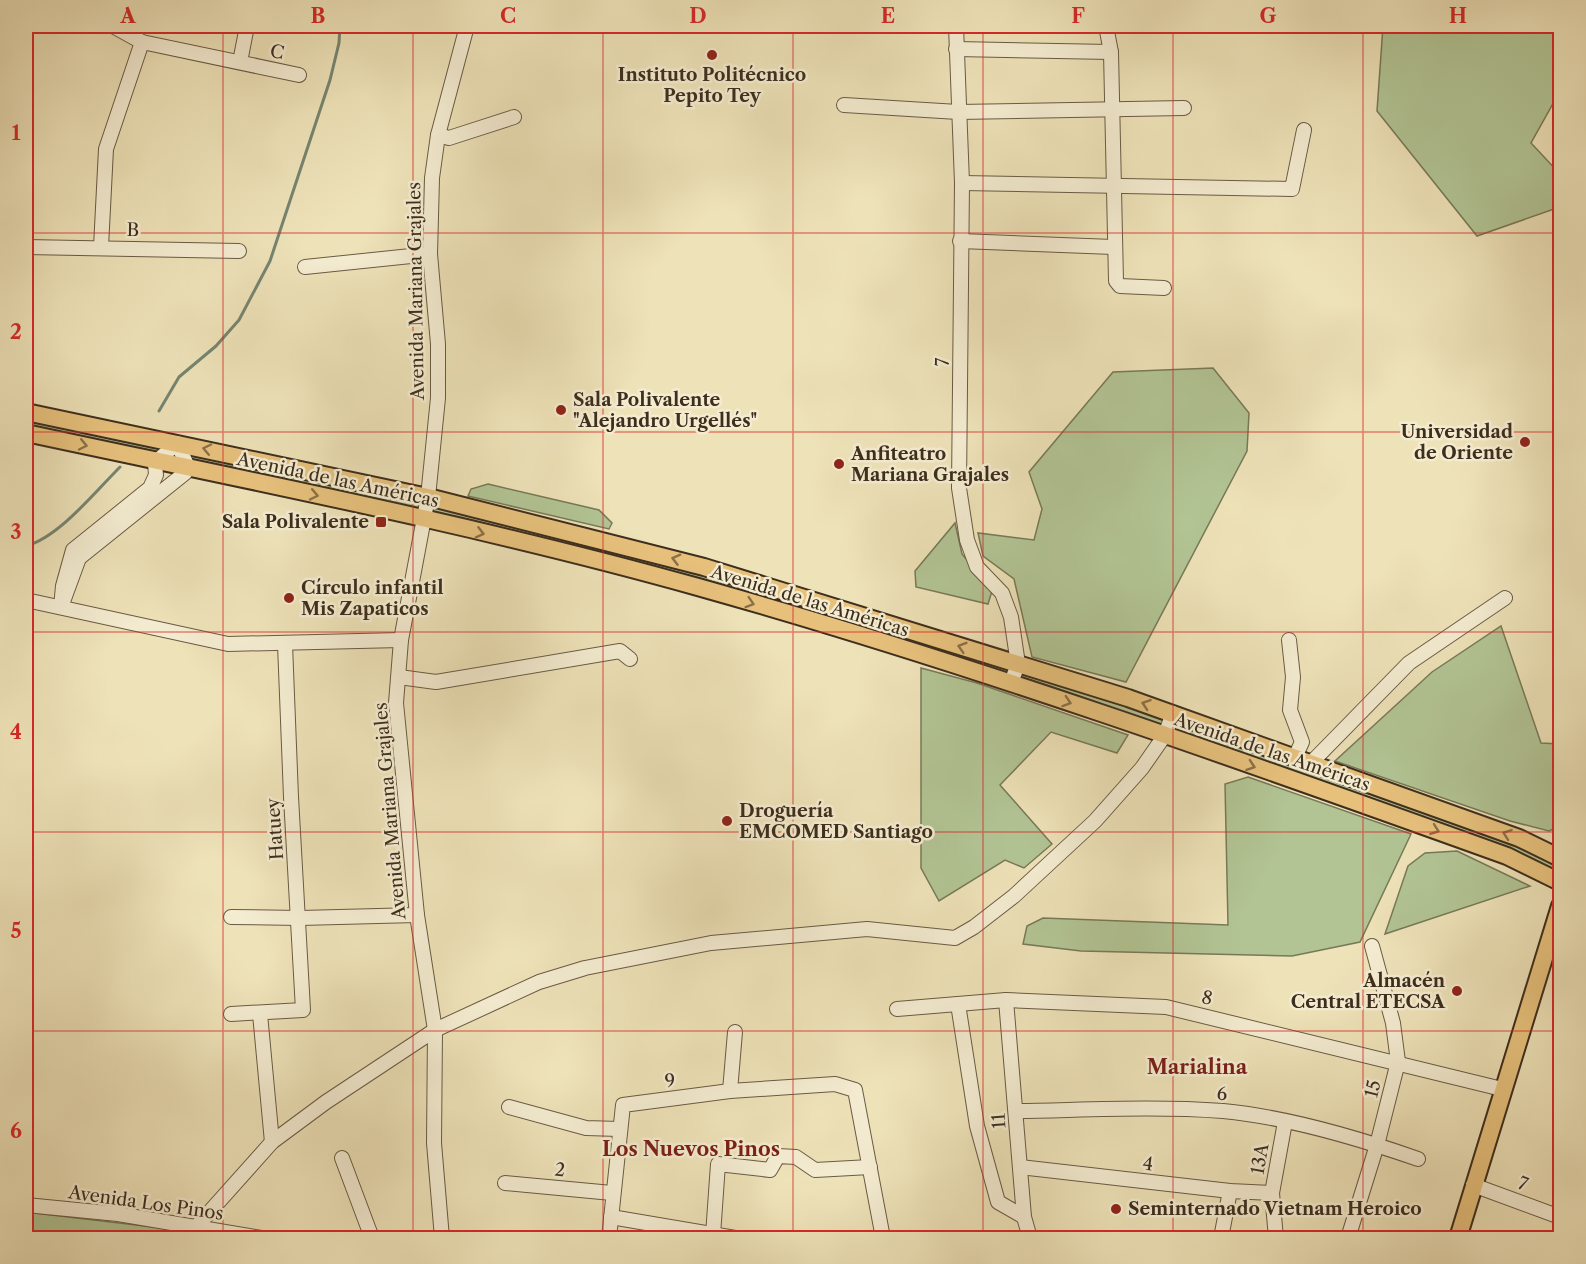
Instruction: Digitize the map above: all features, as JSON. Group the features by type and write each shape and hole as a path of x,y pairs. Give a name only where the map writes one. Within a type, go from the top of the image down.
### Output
{"main road":[{"name":"Avenida de las Américas","path":"26,412 428,497 704,567 1173,713 1535,845 1560,858"},
{"name":"Avenida de las Américas","path":"26,433 423,518 696,587 1011,683 1165,735 1507,856 1560,882"},
{"path":"1535,845 1560,844"},
{"path":"1458,1239 1502,1089 1560,906"}],"street":[{"name":"C","path":"113,26 142,42 299,75"},
{"path":"240,62 247,26"},
{"name":"Avenida Mariana Grajales","path":"442,1239 434,1143 435,1030 417,915 396,703 401,640 428,497 438,398 438,344 430,254 432,178 438,135 467,26"},
{"name":"7","path":"956,26 962,183 960,502 967,540 977,567 1002,593 1011,617 1018,664 1011,683"},
{"path":"1106,26 1111,52 1113,247 1116,281 1120,286 1164,288"},
{"path":"101,247 106,149 142,42"},
{"path":"957,49 1111,52"},
{"path":"844,105 958,112 1184,108"},
{"path":"438,135 449,138 514,117"},
{"path":"962,183 1292,189 1304,130"},
{"path":"960,241 1113,247"},
{"name":"B","path":"26,247 239,251"},
{"path":"305,267 430,254"},
{"path":"177,443 188,467 181,476 80,558 61,607 63,586 73,550 150,488 156,475 156,461 177,443"},
{"path":"1303,760 1409,663 1505,598"},
{"path":"26,600 228,644 401,640"},
{"path":"1289,640 1293,677 1290,710 1302,742 1303,760"},
{"name":"Hatuey","path":"260,1014 303,1010 285,644"},
{"path":"399,677 436,682 620,651 630,659"},
{"path":"197,1226 272,1142 326,1102 435,1030 538,982 585,968 711,943 867,929 955,938 974,927 1014,896 1095,821 1142,768 1165,735 1173,713"},
{"path":"231,917 417,915"},
{"name":"15","path":"1348,1239 1377,1145 1398,1062 1393,1023 1372,946"},
{"name":"8","path":"897,1009 1006,1000 1166,1007 1502,1089"},
{"name":"11","path":"1006,1000 1024,1217 1030,1239"},
{"path":"958,1005 976,1126 998,1202 1024,1217"},
{"path":"231,1014 260,1014 272,1142"},
{"path":"730,1091 735,1032"},
{"name":"9","path":"609,1239 623,1105 730,1091 835,1084 855,1090 870,1167"},
{"path":"509,1107 586,1128 619,1129"},
{"name":"6","path":"1017,1111 1139,1109 1224,1111 1285,1122 1377,1145 1418,1159"},
{"name":"13A","path":"1276,1239 1272,1193 1285,1122"},
{"path":"713,1235 718,1164 770,1170 778,1156 796,1157 815,1170 870,1167 883,1239"},
{"path":"342,1158 372,1239"},
{"name":"4","path":"1020,1167 1230,1191 1272,1193"},
{"name":"2","path":"505,1183 612,1193"},
{"name":"7","path":"1473,1185 1560,1217"},
{"path":"1221,1238 1230,1191"},
{"name":"Avenida Los Pinos","path":"26,1205 197,1226 261,1239"},
{"path":"611,1217 735,1239"}],"green space":[{"path":"1383,26 1560,26 1560,91 1531,143 1560,174 1560,207 1477,236 1377,111"},
{"path":"1213,368 1249,413 1247,451 1126,682 1032,657 1014,579 983,556 978,533 1034,540 1042,509 1029,472 1113,372"},
{"path":"26,418 166,447 157,455 26,427"},
{"path":"186,451 421,502 418,511 191,462"},
{"path":"488,484 599,510 612,523 609,529 468,496 471,489"},
{"path":"433,504 668,563 1012,668 1010,676 431,514"},
{"path":"955,523 962,554 992,591 988,604 916,587 915,571"},
{"path":"1501,626 1541,743 1560,744 1560,826 1549,831 1510,821 1335,761 1432,672"},
{"path":"921,668 977,683 1128,735 1117,753 1051,732 1000,785 1052,844 1024,868 1005,860 939,901 921,868"},
{"path":"1020,670 1166,718 1163,728 1017,679"},
{"path":"1175,720 1513,842 1560,864 1560,874 1171,731"},
{"path":"1248,777 1411,834 1360,942 1292,956 1081,951 1023,944 1027,926 1043,918 1228,925 1225,784"},
{"path":"1457,851 1530,886 1385,934 1408,866 1425,853"},
{"path":"26,1212 187,1231 181,1238 26,1238"}],"waterway":[{"path":"159,411 179,377 216,346 239,320 270,261 330,80 339,43 340,26"},
{"path":"26,546 64,524 120,467"}],"place":[{"name":"Instituto Politécnico Pepito Tey","path":"712,55"},
{"name":"Sala Polivalente \"Alejandro Urgellés\"","path":"561,410"},
{"name":"Universidad de Oriente","path":"1525,442"},
{"name":"Anfiteatro Mariana Grajales","path":"839,464"},
{"name":"Sala Polivalente","path":"381,522"},
{"name":"Círculo infantil Mis Zapaticos","path":"289,598"},
{"name":"Droguería EMCOMED Santiago","path":"727,821"},
{"name":"Almacén Central ETECSA","path":"1457,991"},
{"name":"Seminternado Vietnam Heroico","path":"1116,1209"}],"district":[{"name":"Marialina","path":"1197,1067"},
{"name":"Los Nuevos Pinos","path":"691,1149"}]}
